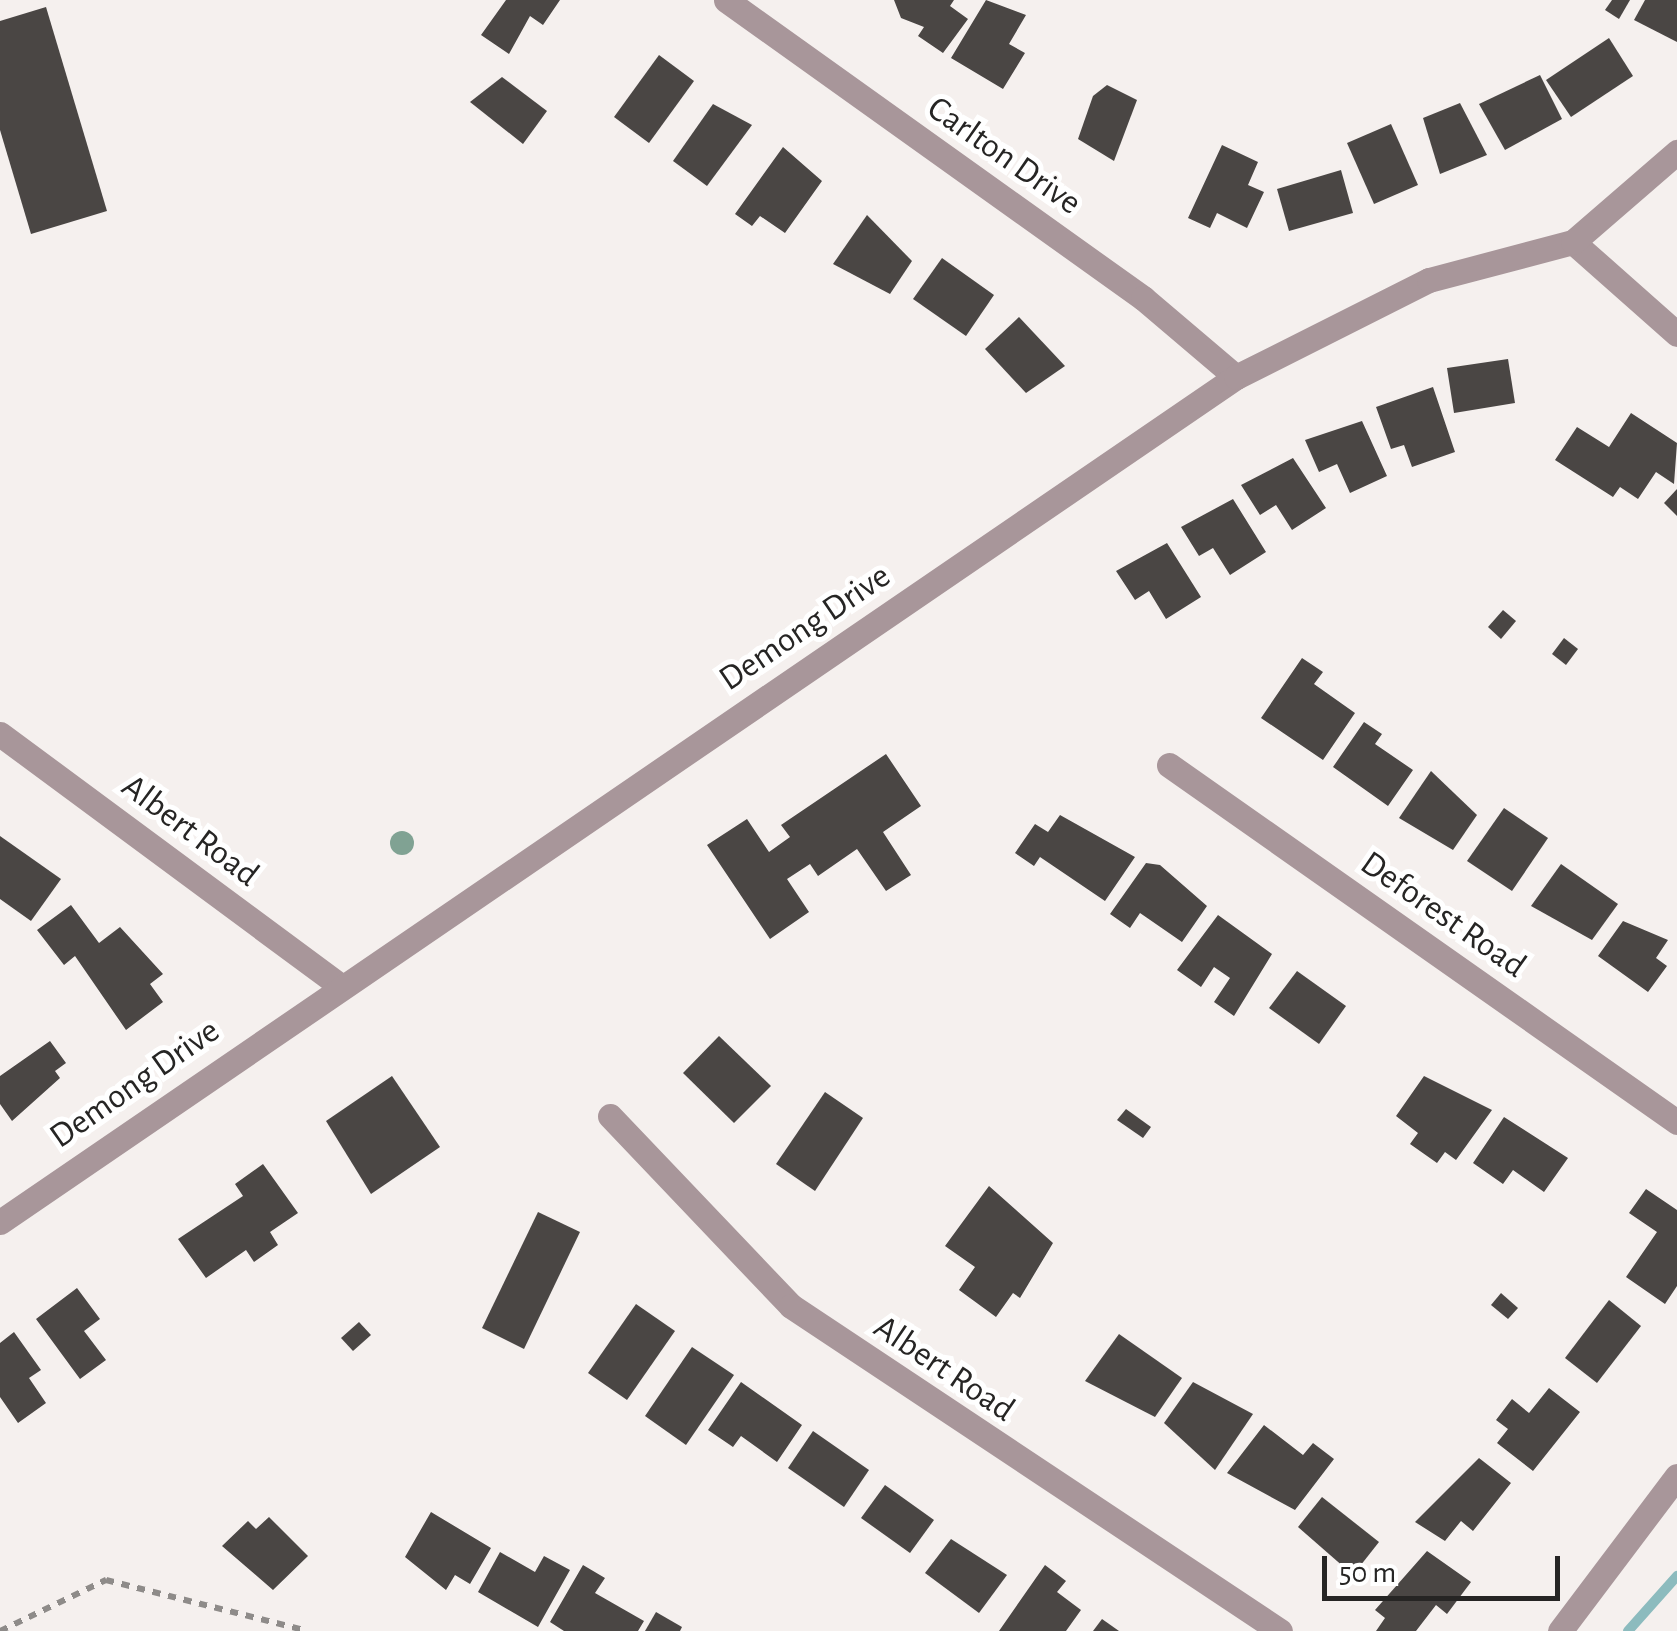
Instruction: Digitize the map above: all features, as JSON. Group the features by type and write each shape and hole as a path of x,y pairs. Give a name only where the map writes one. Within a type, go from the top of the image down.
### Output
{"street":[{"name":"Carlton Drive","path":"726,0 1143,298 1236,376"},
{"name":"Demong Drive","path":"0,1222 338,984 1236,376 1429,280 1573,242 1677,152"},
{"path":"1573,242 1677,334"},
{"name":"Albert Road","path":"0,734 338,984"},
{"name":"Deforest Road","path":"1168,765 1677,1122"},
{"name":"Albert Road","path":"610,1116 791,1306 1280,1631"},
{"path":"1560,1631 1677,1476"}],"path":[{"path":"0,1631 106,1580 306,1631"}],"building":[{"path":"506,0 560,0 543,25 530,16 509,54 481,35"},
{"path":"894,0 954,0 950,6 968,19 943,53 918,36 924,27 901,18"},
{"path":"986,0 1026,15 1009,44 1025,53 1003,89 951,58"},
{"path":"1612,0 1630,0 1619,19 1605,10"},
{"path":"1645,0 1677,0 1677,42 1634,20"},
{"path":"46,7 107,211 31,234 0,130 0,21"},
{"path":"1609,38 1633,76 1571,117 1546,80"},
{"path":"659,55 694,81 649,143 614,117"},
{"path":"1540,75 1562,119 1505,150 1479,104"},
{"path":"502,77 547,111 523,144 470,102"},
{"path":"1107,85 1137,100 1114,161 1078,139 1093,96"},
{"path":"1460,103 1487,155 1440,174 1423,118"},
{"path":"713,104 752,125 707,186 673,161"},
{"path":"1391,124 1418,185 1374,204 1347,143"},
{"path":"1222,145 1258,162 1248,185 1264,192 1247,228 1217,213 1210,228 1188,218"},
{"path":"783,147 822,181 785,233 760,216 752,226 735,214"},
{"path":"1341,170 1353,213 1289,231 1277,189"},
{"path":"867,215 912,261 890,294 833,264"},
{"path":"942,258 994,295 966,336 913,299"},
{"path":"1019,317 1065,366 1026,393 985,349"},
{"path":"1508,359 1515,403 1454,413 1447,368"},
{"path":"1433,387 1455,452 1412,467 1404,445 1391,449 1376,407"},
{"path":"1631,413 1677,443 1674,484 1656,472 1638,499 1620,487 1613,497 1555,460 1577,427 1609,447"},
{"path":"1362,421 1387,476 1350,493 1337,464 1319,472 1305,440"},
{"path":"1293,458 1326,508 1292,530 1276,505 1260,515 1241,485"},
{"path":"1677,489 1677,516 1664,503"},
{"path":"1233,499 1266,552 1230,575 1213,548 1199,556 1181,527"},
{"path":"1167,543 1201,597 1166,619 1149,591 1135,600 1116,571"},
{"path":"1503,610 1516,621 1501,639 1488,627"},
{"path":"1564,638 1578,649 1566,665 1552,654"},
{"path":"1302,658 1323,672 1314,684 1355,713 1323,760 1261,718"},
{"path":"1364,722 1382,734 1375,744 1413,770 1388,806 1333,767"},
{"path":"886,754 921,806 883,832 911,875 886,891 857,849 818,876 810,864 787,879 809,912 770,939 707,845 747,819 769,852 790,837 781,825"},
{"path":"1431,771 1477,815 1453,850 1399,818"},
{"path":"1504,808 1548,838 1512,891 1467,861"},
{"path":"1060,815 1135,857 1105,901 1040,857 1034,866 1015,853 1035,824 1048,832"},
{"path":"0,836 61,879 31,921 0,899"},
{"path":"1146,863 1160,865 1207,906 1182,942 1140,913 1130,928 1110,914"},
{"path":"1561,864 1618,904 1592,940 1531,906"},
{"path":"71,905 99,943 120,927 163,974 150,984 163,1002 126,1030 75,956 64,965 37,930"},
{"path":"1218,915 1272,954 1234,1016 1214,1002 1230,978 1214,967 1201,987 1177,970"},
{"path":"1623,921 1668,940 1656,958 1667,966 1648,992 1598,956"},
{"path":"1297,971 1346,1006 1319,1044 1269,1008"},
{"path":"719,1036 771,1086 734,1123 683,1073"},
{"path":"50,1041 66,1063 55,1071 60,1078 12,1121 0,1104 0,1076"},
{"path":"392,1076 440,1147 371,1194 326,1121"},
{"path":"1424,1076 1492,1110 1456,1160 1445,1152 1437,1163 1410,1144 1418,1133 1396,1116"},
{"path":"825,1092 863,1118 815,1191 776,1164"},
{"path":"1126,1109 1151,1127 1143,1138 1117,1120"},
{"path":"1504,1117 1568,1158 1544,1192 1513,1170 1503,1184 1473,1163"},
{"path":"263,1164 298,1213 270,1232 278,1245 254,1262 246,1250 206,1278 178,1239 243,1196 235,1184"},
{"path":"989,1186 1053,1243 1020,1298 1013,1293 996,1317 959,1290 975,1267 945,1246"},
{"path":"1646,1189 1677,1210 1677,1286 1665,1304 1626,1277 1657,1232 1629,1213"},
{"path":"538,1212 580,1232 524,1349 482,1328"},
{"path":"77,1288 100,1319 84,1331 106,1360 80,1379 36,1319"},
{"path":"1501,1293 1518,1308 1508,1319 1491,1305"},
{"path":"1609,1300 1641,1326 1597,1383 1565,1358"},
{"path":"636,1304 675,1331 627,1400 588,1373"},
{"path":"359,1322 371,1335 353,1351 341,1338"},
{"path":"14,1332 41,1370 29,1378 46,1403 18,1423 0,1397 0,1343"},
{"path":"1119,1334 1182,1378 1155,1417 1085,1381"},
{"path":"692,1347 734,1375 686,1445 645,1416"},
{"path":"741,1382 802,1425 777,1462 741,1436 733,1447 708,1430"},
{"path":"1193,1382 1253,1414 1215,1470 1164,1423"},
{"path":"1549,1388 1580,1412 1533,1471 1497,1443 1508,1429 1496,1420 1512,1399 1529,1413"},
{"path":"1264,1425 1303,1455 1313,1443 1334,1459 1295,1510 1227,1473"},
{"path":"813,1431 869,1470 844,1507 788,1468"},
{"path":"1479,1458 1511,1483 1473,1531 1461,1521 1445,1541 1415,1522"},
{"path":"885,1485 934,1520 910,1553 861,1518"},
{"path":"1322,1497 1379,1542 1353,1575 1298,1527"},
{"path":"431,1512 491,1548 470,1584 455,1575 446,1590 405,1557"},
{"path":"269,1517 308,1556 273,1590 222,1546 248,1521 256,1529"},
{"path":"951,1539 1007,1575 979,1613 925,1573"},
{"path":"1427,1551 1471,1582 1447,1614 1436,1605 1416,1631 1376,1631 1385,1618 1375,1610"},
{"path":"500,1552 535,1572 544,1556 570,1570 538,1627 478,1592"},
{"path":"583,1565 605,1578 595,1593 644,1621 638,1631 564,1631 550,1622"},
{"path":"1045,1565 1066,1581 1057,1592 1081,1610 1066,1631 999,1631"},
{"path":"656,1612 682,1627 680,1631 645,1631"},
{"path":"1102,1619 1119,1631 1093,1631"}],"waterway":[{"path":"1628,1631 1677,1576"}]}
